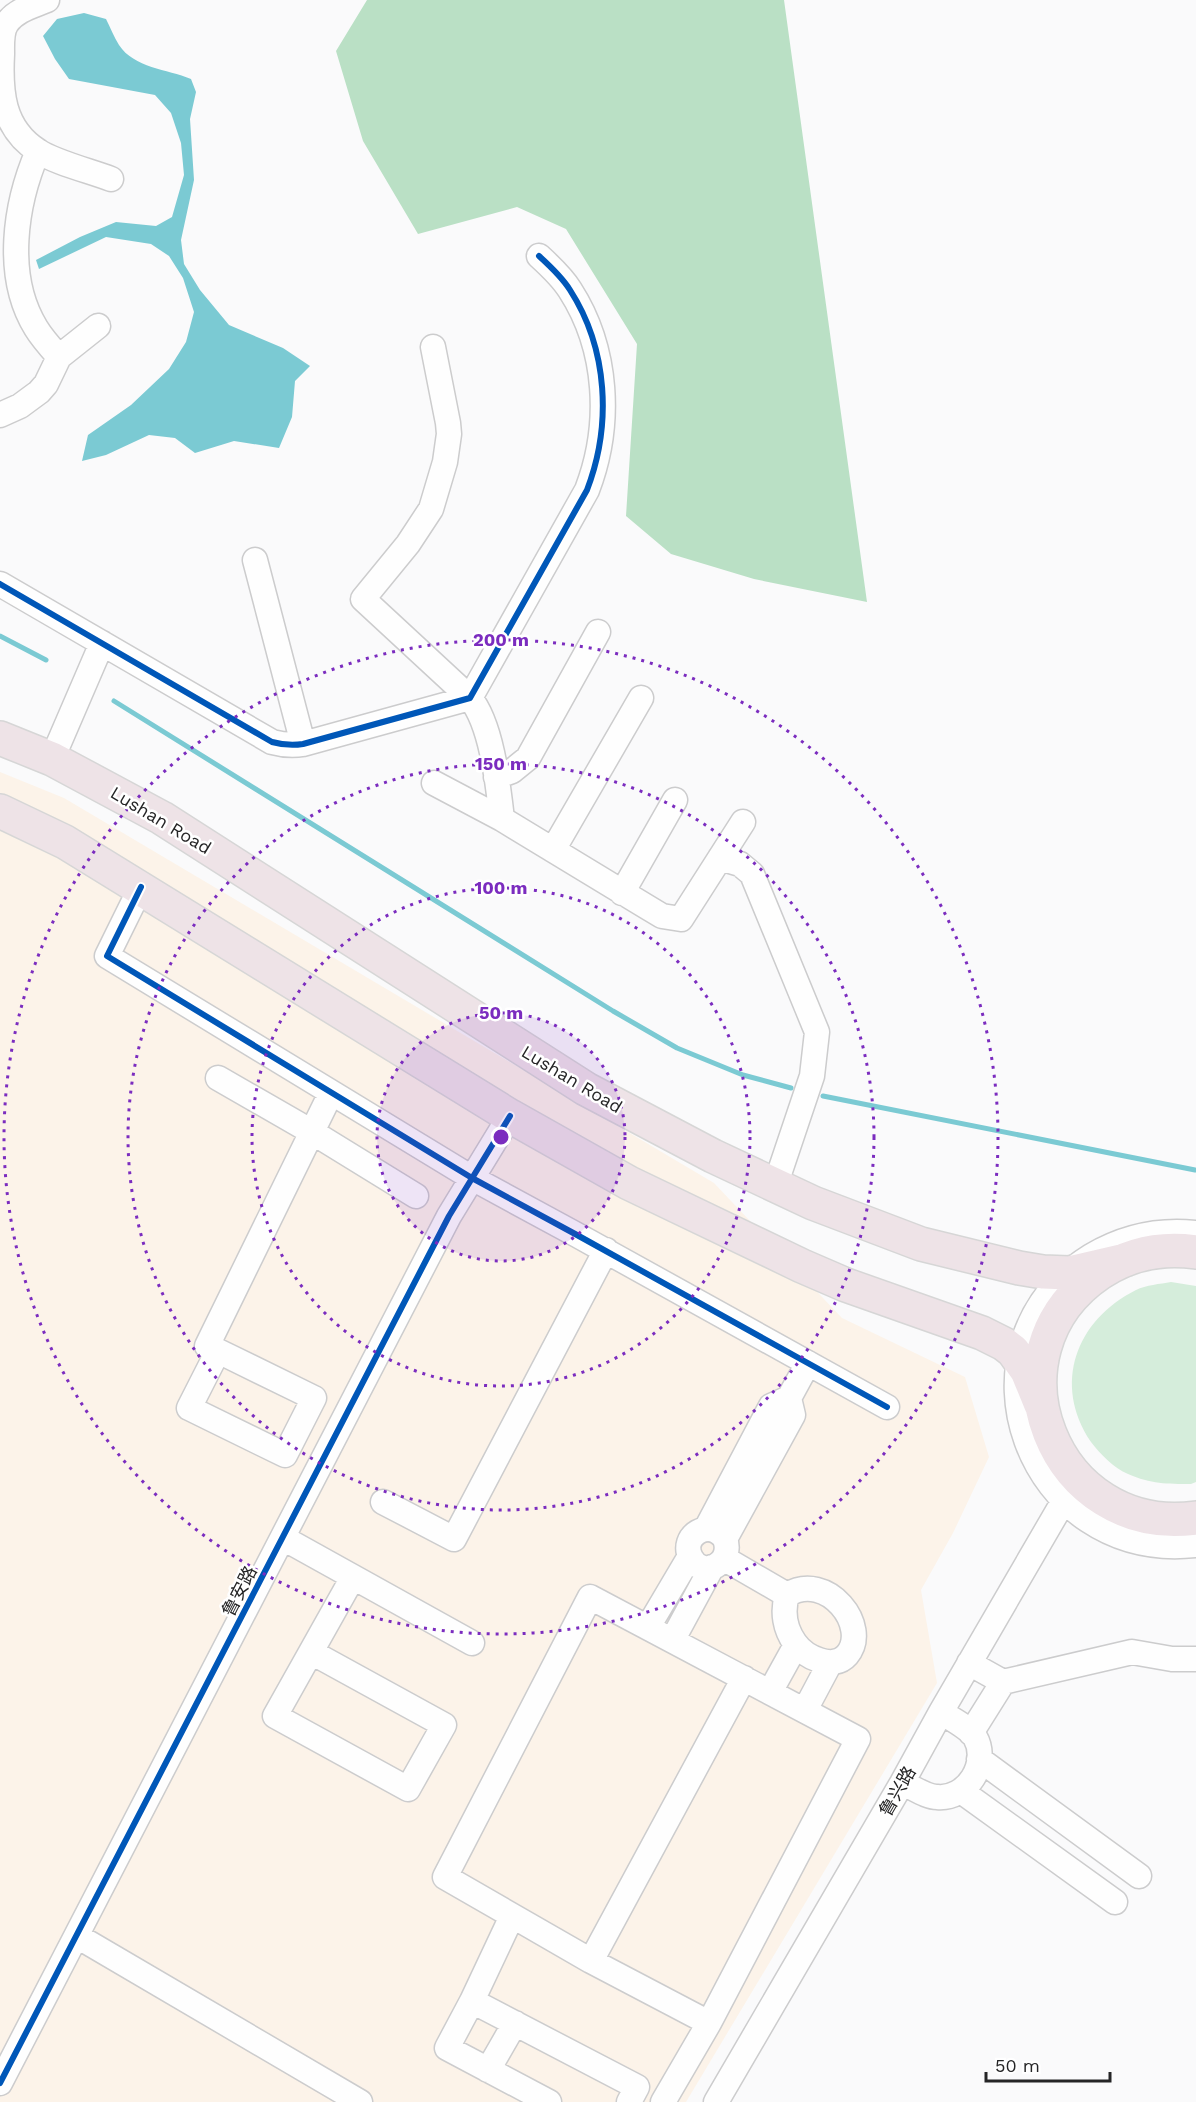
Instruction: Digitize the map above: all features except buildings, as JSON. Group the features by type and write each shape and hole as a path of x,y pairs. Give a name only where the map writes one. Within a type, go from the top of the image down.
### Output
{"highway":[{"name":"Lushan Road","path":"0,738 52,759 162,819 586,1089 713,1156 823,1207 921,1244 1043,1272 1069,1273 1125,1260"},
{"path":"0,811 65,842 510,1116 629,1183 846,1285 982,1333 1004,1344 1020,1360 1027,1371 1053,1444 1064,1462 1070,1489 1130,1513 1168,1520 1196,1518"},
{"path":"1041,1405 1042,1360 1048,1339 1058,1318 1086,1284 1104,1270 1143,1254 1165,1251 1196,1252"}],"street":[{"path":"46,0 15,15 5,26 0,72 2,102 20,135 38,151 111,179"},
{"path":"38,151 27,175 21,203 17,235 17,276 24,304 36,328 59,357"},
{"path":"0,585 272,742 291,746 303,744 470,698 588,490 598,458 603,396 600,368 588,325 570,289 539,256"},
{"path":"0,414 20,406 39,392 46,384 59,357 98,326"},
{"path":"433,347 443,390 449,434 443,471 431,509 422,525 363,599 477,707 496,777 502,819"},
{"path":"255,560 303,744"},
{"path":"496,777 512,771 528,758 598,632"},
{"path":"52,759 102,643"},
{"path":"553,850 641,698"},
{"path":"434,783 502,819 662,916 681,919 743,822"},
{"path":"622,892 675,800"},
{"path":"720,858 740,864 752,874 817,1032 812,1076 776,1185"},
{"path":"141,887 107,956 472,1178 606,1250 886,1407"},
{"path":"218,1078 416,1196"},
{"path":"218,1351 189,1408 285,1455 314,1398 218,1351 207,1346 331,1093"},
{"name":"鲁安路","path":"0,2083 449,1216 510,1116"},
{"path":"1196,1233 1162,1232 1127,1239 1099,1251 1069,1273 1054,1288 1028,1332 1020,1360 1017,1399 1025,1440 1040,1471 1070,1489 1095,1525 1125,1539 1168,1547 1196,1545"},
{"path":"383,1502 454,1539 606,1250"},
{"path":"673,1639 717,1548 793,1416 789,1398 808,1363"},
{"name":"鲁兴路","path":"716,2102 1070,1489"},
{"path":"283,1538 472,1643"},
{"path":"648,1627 690,1556 701,1566 717,1548"},
{"path":"717,1548 787,1595"},
{"path":"311,1652 444,1725 408,1789 275,1716 353,1577"},
{"path":"814,1588 833,1596 844,1610 852,1627 853,1643 843,1658 830,1663 813,1657 796,1645 787,1629 785,1619 787,1595 794,1591 814,1588"},
{"path":"663,2102 709,2023 858,1739 590,1597 445,1877 591,1960 709,2023"},
{"path":"770,1692 796,1645"},
{"path":"969,1664 1003,1682 1132,1652 1172,1659 1196,1659"},
{"path":"805,1710 830,1663"},
{"path":"591,1960 744,1678"},
{"path":"971,1733 1003,1682"},
{"path":"902,1783 935,1798 961,1791 973,1779 978,1768 977,1744 971,1733 941,1712"},
{"path":"979,1759 1139,1876"},
{"path":"961,1791 1115,1902"},
{"path":"512,1916 447,2048 549,2102"},
{"path":"78,1936 360,2102"},
{"path":"472,2001 637,2087 629,2102"},
{"path":"488,2070 515,2023"}],"shaded area":[{"path":"0,772 64,798 714,1183 842,1318 965,1377 989,1457 953,1533 921,1590 937,1683 686,2102 0,2102"}],"green space":[{"path":"367,0 784,0 867,602 754,579 671,554 626,516 637,344 566,229 517,207 418,234 363,141 336,51"},
{"path":"1171,1282 1196,1286 1196,1482 1191,1484 1152,1482 1118,1468 1091,1442 1079,1420 1073,1398 1072,1376 1076,1356 1085,1336 1098,1318 1115,1303 1136,1290"}],"water":[{"path":"84,13 106,19 119,45 133,59 191,79 196,92 190,119 194,180 181,240 184,264 200,290 229,325 283,348 310,366 295,381 292,417 279,448 234,441 195,453 175,438 149,435 106,455 82,461 88,435 131,405 169,369 186,342 194,312 183,278 169,256 151,244 106,237 39,269 36,260 80,237 116,222 156,226 172,217 184,175 181,143 171,113 155,95 69,79 55,59 43,36 57,19"}],"waterway":[{"path":"0,636 46,660"},
{"path":"114,701 613,1011 677,1048 743,1075 791,1088"},
{"path":"823,1096 1195,1170"}],"cycle path":[{"path":"0,584 276,743 303,744 470,698 587,490 600,440 603,414 602,388 599,362 592,337 583,313 570,290 560,276 539,256"},
{"path":"141,887 107,956 472,1178 887,1407"},
{"path":"0,2083 449,1216 510,1116"}]}
